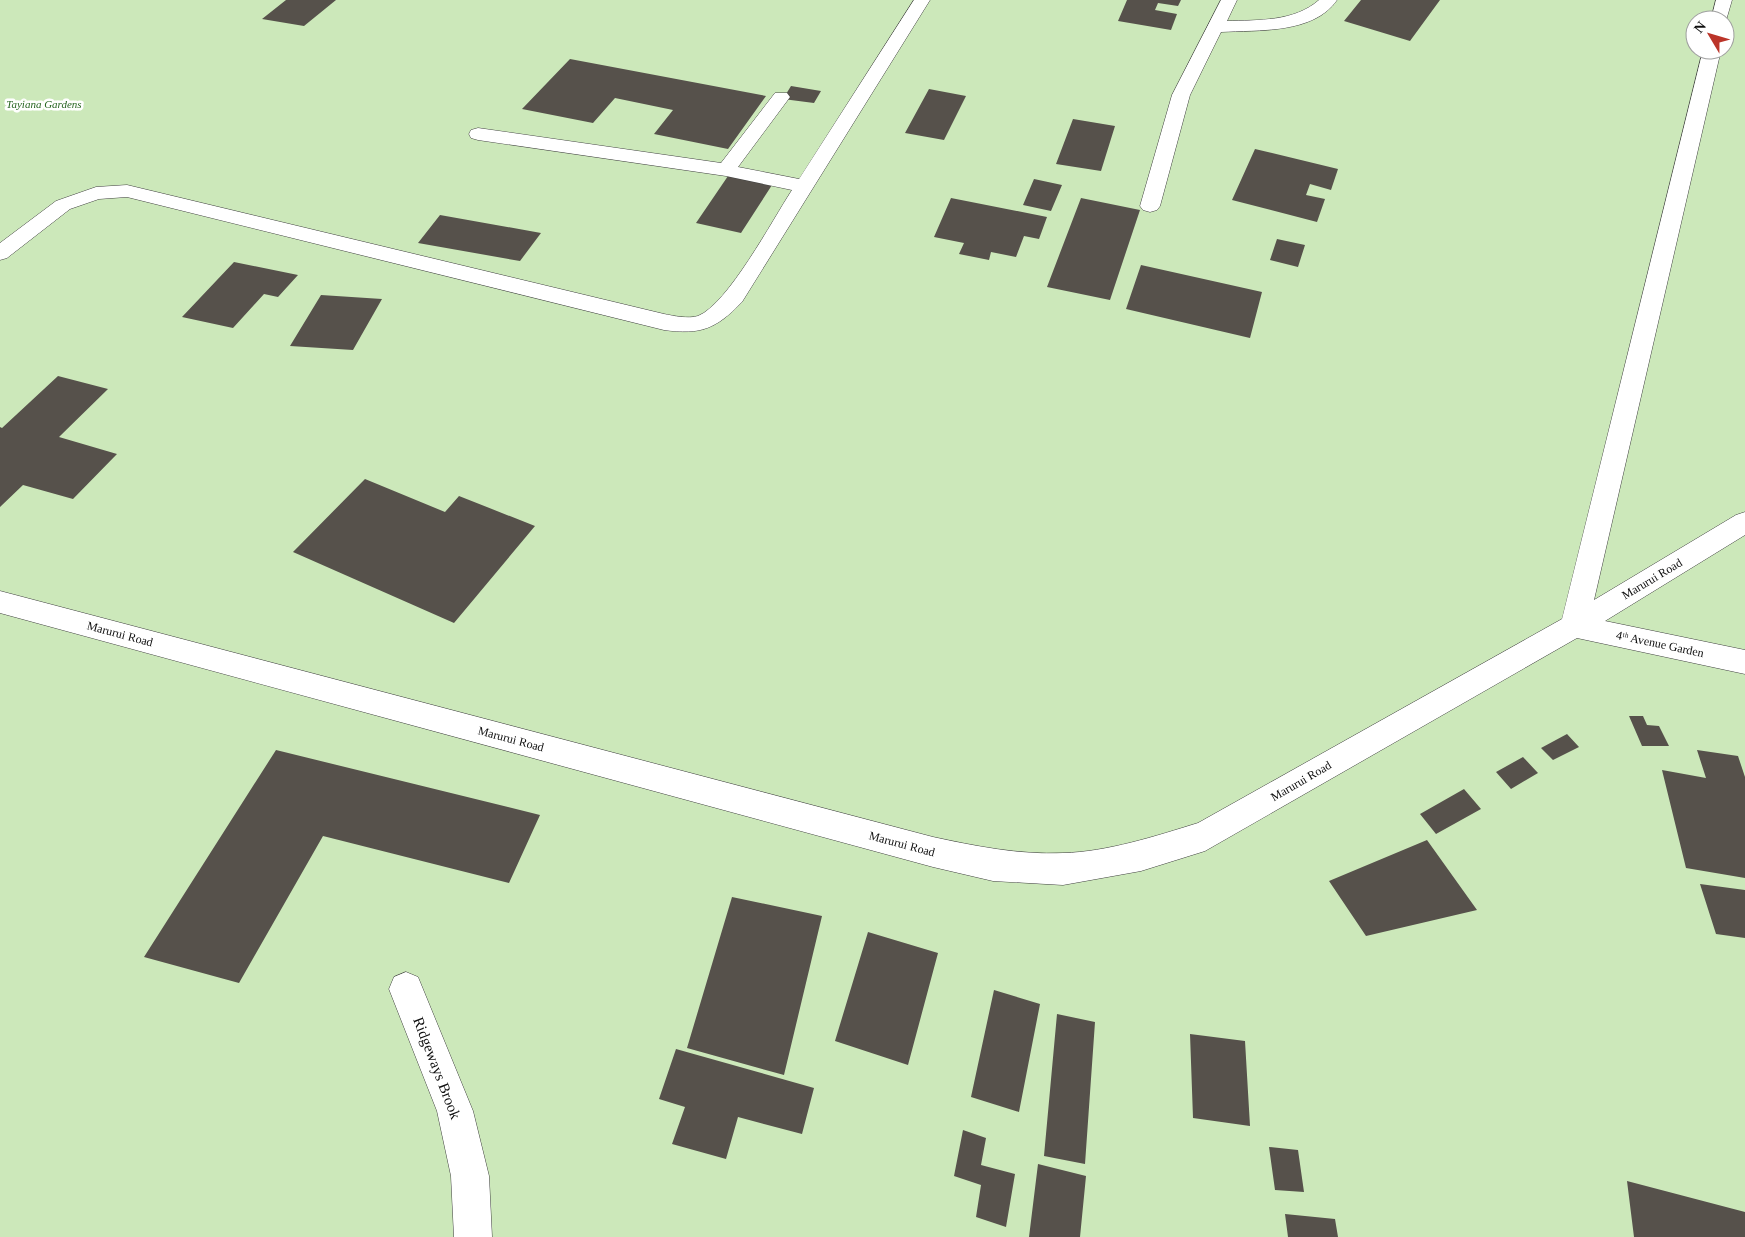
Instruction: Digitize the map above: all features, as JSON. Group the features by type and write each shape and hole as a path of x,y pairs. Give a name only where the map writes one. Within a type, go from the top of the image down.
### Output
{"street":[{"path":"0,253 63,205 96,193 127,191 655,320 690,326 714,319 734,297 922,0"},
{"path":"1150,206 1181,95 1229,0"},
{"path":"1216,27 1284,21 1308,16 1329,0"},
{"path":"1574,626 1710,60"},
{"path":"726,170 781,96"},
{"path":"478,134 726,170 803,186"},
{"name":"Marurui Road","path":"0,602 933,852 993,865 1063,869 1141,856 1205,836 1574,626 1745,522"},
{"name":"4ᵗʰ Avenue Garden","path":"1574,626 1745,662"},
{"name":"Ridgeways Brook","path":"406,989 455,1111 470,1176 473,1237"}],"green space":[{"name":"Tayiana Gardens","path":"0,0 1745,0 1745,1237 0,1237"}],"building":[{"path":"286,0 336,0 304,26 262,19"},
{"path":"1127,0 1181,0 1178,6 1158,3 1155,10 1177,14 1171,30 1118,21"},
{"path":"1361,0 1440,0 1410,41 1344,21"},
{"path":"570,59 766,96 728,149 654,134 673,110 615,98 593,123 522,109"},
{"path":"791,86 821,91 814,103 783,99"},
{"path":"929,89 966,96 944,140 905,133"},
{"path":"1073,119 1115,126 1101,171 1056,164"},
{"path":"1255,149 1338,169 1331,190 1310,184 1306,195 1325,199 1317,222 1232,200"},
{"path":"728,176 772,185 741,233 696,223"},
{"path":"1034,179 1062,185 1051,211 1023,205"},
{"path":"951,198 1047,217 1039,239 1024,236 1016,257 991,252 989,260 959,254 964,243 934,237"},
{"path":"1081,198 1140,210 1110,300 1047,287"},
{"path":"440,215 541,233 520,261 418,243"},
{"path":"1277,239 1305,245 1298,267 1270,260"},
{"path":"234,262 298,275 278,297 264,294 233,328 182,317"},
{"path":"1141,265 1262,292 1250,338 1126,309"},
{"path":"321,295 382,299 353,350 290,346"},
{"path":"58,376 108,389 59,437 117,454 73,499 23,485 0,507 0,427 2,428"},
{"path":"365,479 445,512 459,496 535,526 454,623 293,552"},
{"path":"1629,716 1643,716 1647,725 1659,726 1669,746 1642,746"},
{"path":"1567,734 1579,747 1553,760 1541,748"},
{"path":"276,750 540,815 509,883 323,836 239,983 144,957"},
{"path":"1697,750 1738,756 1745,777 1745,878 1686,868 1662,770 1706,778"},
{"path":"1523,757 1538,773 1511,789 1496,772"},
{"path":"1464,789 1481,809 1436,834 1420,814"},
{"path":"1427,840 1477,910 1366,936 1329,881"},
{"path":"1700,884 1745,890 1745,938 1716,934"},
{"path":"732,897 822,916 784,1075 687,1048"},
{"path":"868,932 938,953 908,1065 835,1041"},
{"path":"994,990 1040,1004 1019,1112 971,1097"},
{"path":"1057,1014 1095,1022 1085,1164 1044,1156"},
{"path":"1190,1034 1245,1041 1250,1126 1193,1118"},
{"path":"676,1049 814,1088 802,1134 738,1117 726,1159 672,1144 685,1107 659,1099"},
{"path":"963,1130 986,1138 981,1165 1015,1174 1006,1227 976,1217 981,1185 954,1176"},
{"path":"1269,1147 1298,1150 1304,1192 1275,1190"},
{"path":"1038,1164 1086,1176 1080,1237 1029,1237"},
{"path":"1627,1181 1745,1212 1745,1237 1634,1237"},
{"path":"1285,1214 1335,1219 1338,1237 1288,1237"}]}
